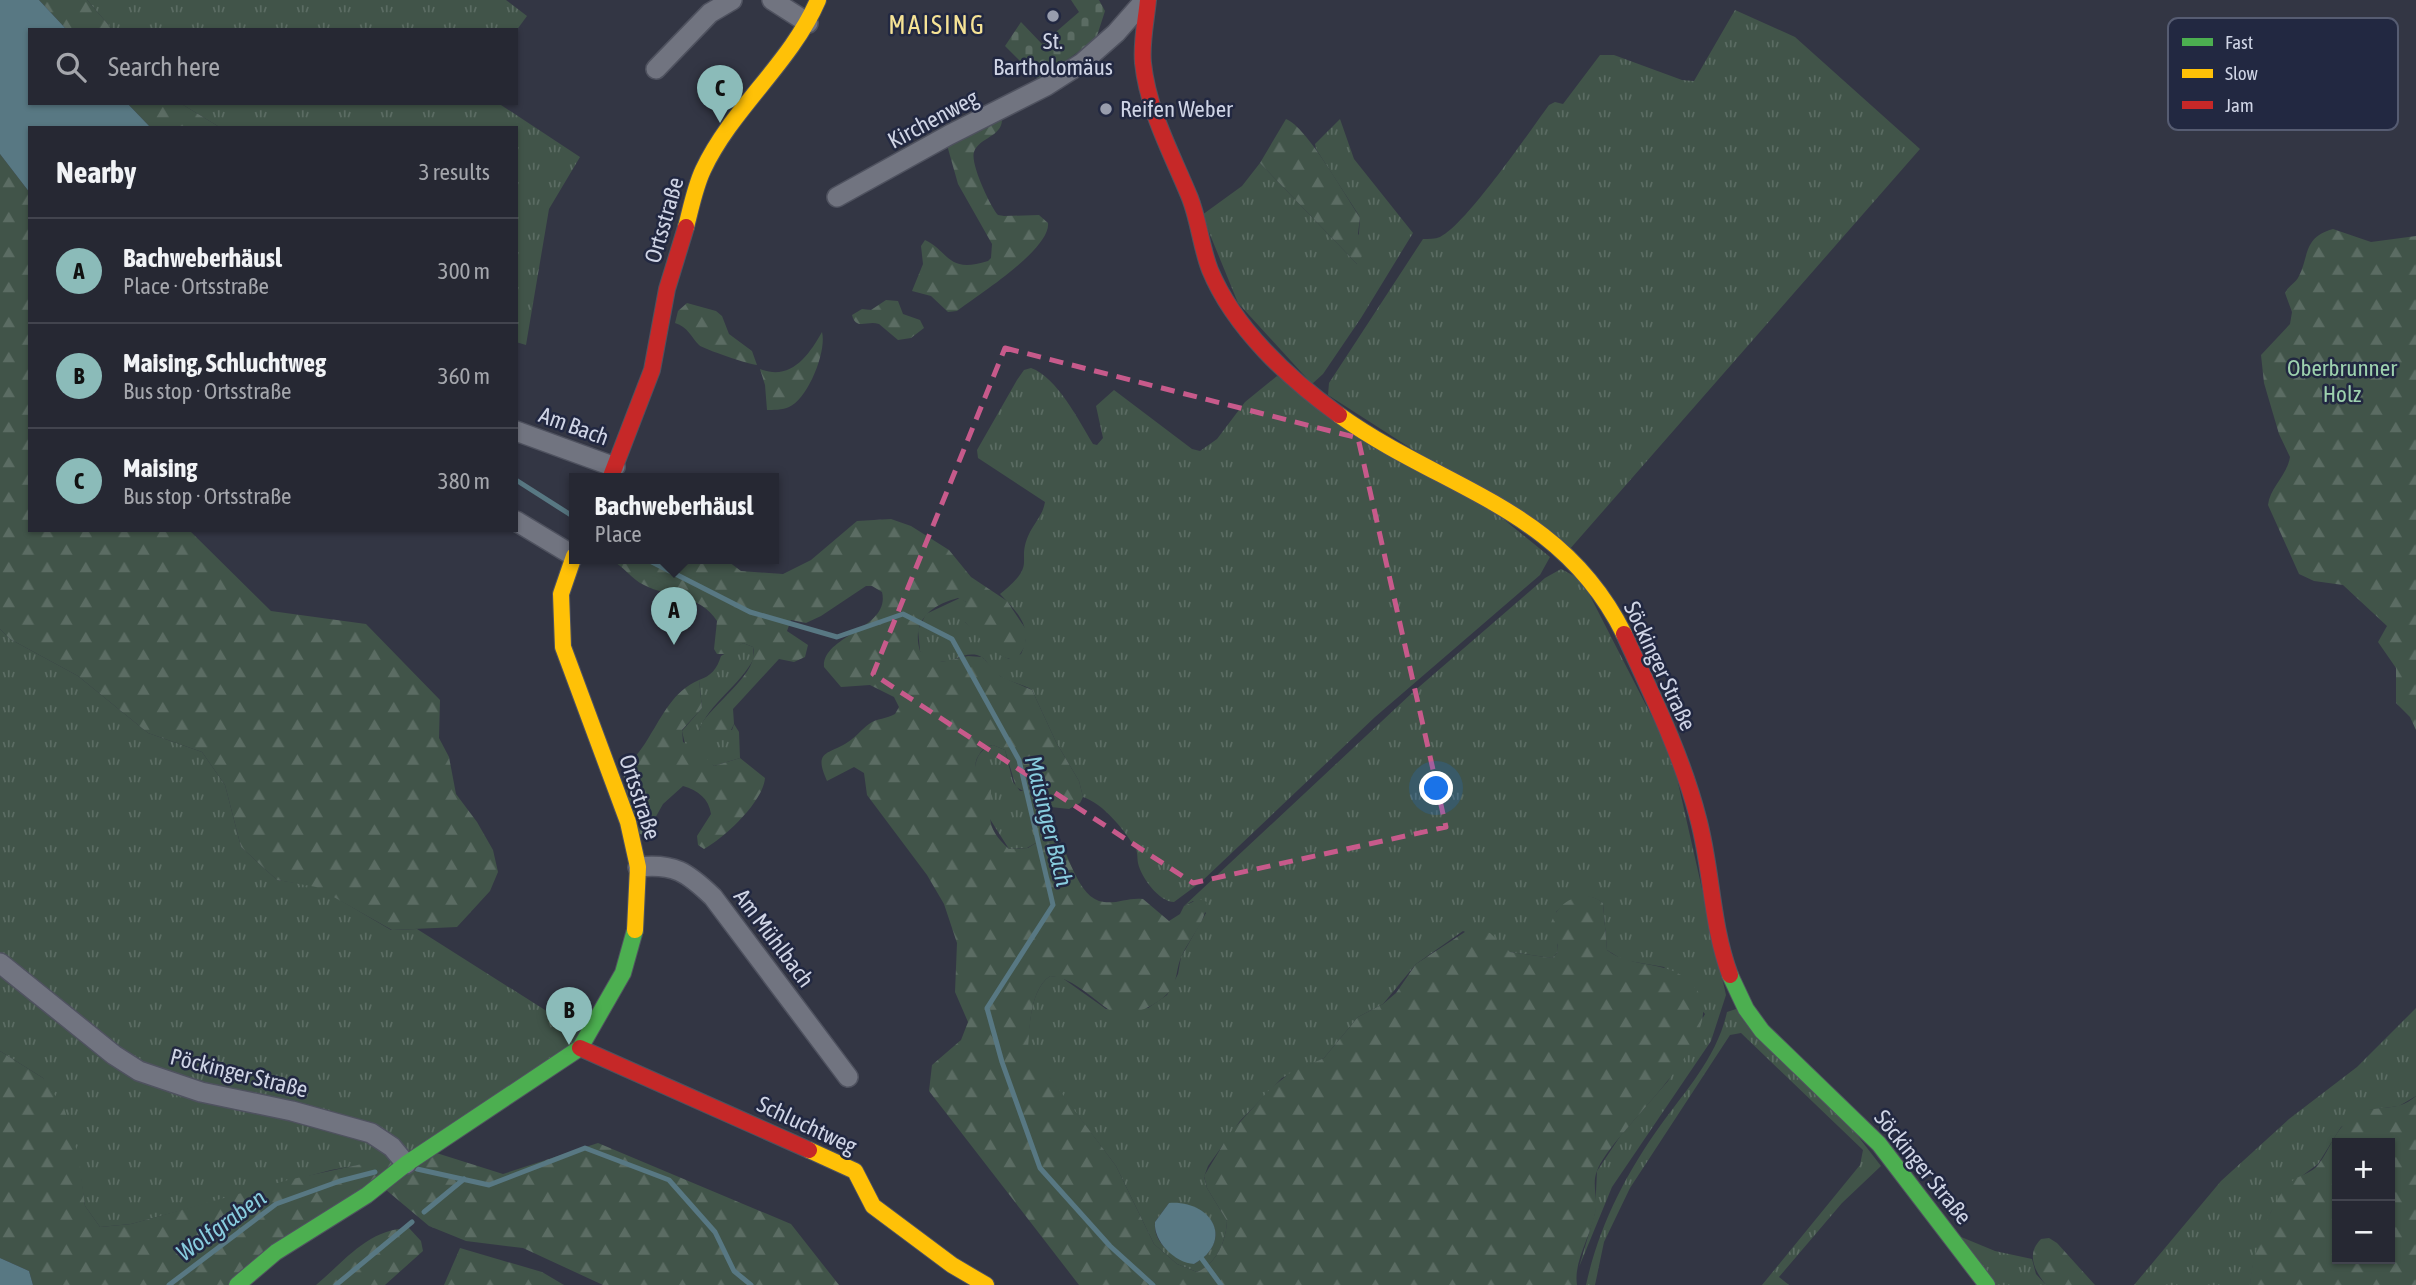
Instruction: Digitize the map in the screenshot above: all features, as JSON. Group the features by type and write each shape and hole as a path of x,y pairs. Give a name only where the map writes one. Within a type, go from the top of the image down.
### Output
{"street":[{"path":"656,69 710,13 732,0"},
{"path":"772,0 808,23"},
{"name":"Ortsstraße","path":"613,473 652,370 667,289 702,171 719,142 808,23 818,0"},
{"name":"Kirchenweg","path":"837,197 949,135 1046,86 1082,63 1116,33 1146,0"},
{"name":"Söckinger Straße","path":"1146,0 1142,62 1153,111 1198,217 1199,239 1214,278 1240,317 1287,372 1313,397 1371,436 1491,497 1539,531 1581,568 1613,612 1691,792 1702,831 1720,940 1736,989 1774,1047 1880,1145 1987,1285"},
{"name":"Am Bach","path":"518,431 613,473"},
{"path":"518,522 569,553"},
{"name":"Ortsstraße","path":"571,564 561,594 563,647 628,822 638,867 635,937 623,973 580,1048"},
{"name":"Am Mühlbach","path":"638,867 661,864 690,874 713,897 848,1077"},
{"name":"Pöckinger Straße","path":"0,963 114,1055 139,1071 201,1091 292,1111 371,1133 392,1147 407,1164"},
{"path":"237,1285 276,1252 367,1195 407,1164 580,1048"},
{"name":"Schluchtweg","path":"580,1048 855,1171 873,1206 952,1265 986,1285"}],"highlighted area":[{"path":"1005,348 1358,438 1446,827 1193,883 873,674"}],"green space":[{"path":"39,0 87,0 111,28 65,28"},
{"path":"87,0 506,0 527,16 518,28 111,28"},
{"path":"1071,0 1099,0 1105,11 1096,39 1039,80 1005,46 1021,22 1042,44 1079,12"},
{"path":"1735,10 1795,37 1920,149 1569,550 1328,395 1329,383 1423,239 1440,237 1465,215 1497,177 1549,105 1555,102 1563,104 1600,55 1614,55 1682,80 1694,81"},
{"path":"129,105 183,105 218,126 149,126"},
{"path":"183,105 501,105 580,157 549,209 526,345 518,343 518,126 218,126"},
{"path":"1002,118 999,129 974,152 978,174 998,215 1039,215 1048,223 1046,234 1012,271 957,311 948,312 931,296 912,291 923,264 921,246 925,240 950,260 964,265 988,261 991,258 992,244 958,184 947,145"},
{"path":"1286,119 1304,134 1314,147 1360,217 1358,234 1369,245 1357,264 1260,163"},
{"path":"1340,119 1354,159 1413,233 1361,318 1323,374 1312,384 1238,303 1202,215 1242,186 1260,163 1357,264 1360,217 1315,144"},
{"path":"0,154 28,190 28,532 191,532 271,611 366,624 440,700 439,738 449,757 456,794 493,850 498,872 490,891 457,927 392,930 316,887 277,880 241,847 225,785 202,752 148,733 78,676 10,639 0,629"},
{"name":"Oberbrunner Holz","path":"2333,229 2371,242 2416,236 2416,730 2410,717 2396,703 2396,668 2378,642 2387,626 2343,585 2314,581 2299,574 2268,505 2290,457 2279,434 2264,383 2261,355 2290,324 2292,312 2285,293 2299,276 2308,248 2316,237"},
{"path":"886,300 898,301 903,314 920,320 924,328 911,338 898,340 879,324 856,323 852,315 862,309 871,310"},
{"path":"687,303 716,311 722,316 729,334 752,351 757,365 699,345 686,330 675,323 678,311"},
{"path":"822,332 819,362 803,395 789,407 767,410 765,385 760,369 780,372 789,369 804,358"},
{"path":"1031,368 1050,380 1093,444 1097,445 1103,438 1096,406 1114,390 1192,449 1200,451 1217,439 1245,402 1277,376 1475,496 1550,557 1540,575 1375,717 1201,882 1174,902 1162,898 1147,881 1140,869 1136,849 1119,825 1106,811 1083,797 1079,781 1056,742 1032,690 1001,677 977,655 945,662 930,658 920,651 918,630 926,614 960,598 966,602 965,622 999,654 1009,659 1021,654 1025,645 1026,636 1022,621 1000,594 1023,569 1026,543 1045,502 978,458 977,450 1017,380 1024,370"},
{"path":"891,519 911,526 949,550 971,577 1007,601 1027,631 1025,646 1017,659 1003,656 988,646 965,622 962,616 966,602 958,598 932,610 918,631 920,651 942,662 968,656 982,657 1000,676 1032,690 1056,742 1079,781 1083,797 1080,803 1069,809 1051,807 1039,791 1027,793 1016,787 1005,750 993,745 985,747 976,760 976,765 979,774 991,789 992,828 1001,841 1009,849 1028,848 1053,832 1080,883 1094,899 1104,902 1143,899 1169,921 1180,914 1184,906 1199,899 1207,902 1200,925 1183,952 1173,986 1167,994 1146,1008 1120,1013 1105,1007 1072,983 1050,976 1043,982 1035,999 1028,1048 1116,1166 1154,1244 1177,1264 1197,1272 1210,1263 1222,1244 1227,1221 1207,1188 1204,1176 1230,1133 1271,1088 1290,1073 1324,1058 1358,1017 1383,1004 1396,993 1416,964 1471,928 1490,933 1510,952 1552,958 1558,952 1558,945 1550,931 1556,913 1569,900 1586,896 1595,898 1603,903 1607,950 1628,960 1665,968 1687,979 1697,990 1703,1010 1698,1033 1666,1083 1625,1131 1597,1171 1596,1208 1580,1256 1577,1285 1079,1285 929,1091 932,1065 961,1040 968,1022 955,992 957,943 944,904 927,875 867,795 864,773 854,767 827,781 823,771 822,758 825,755 851,740 872,722 895,714 899,707 894,697 870,685 841,687 824,667 826,656 833,647 876,615 882,605 882,592 872,586 866,586 806,623 791,620 787,631 808,645 805,657 794,662 779,659 733,709 734,724 729,734 704,739 699,731 701,725 750,667 754,657 753,647 743,643 728,654 717,654 714,649 717,621 710,612 693,601 644,585 617,564 732,564 741,571 783,574 811,560 857,521"},
{"path":"1561,569 1582,580 1672,756 1726,995 1711,1041 1612,1187 1579,1267 1595,1213 1597,1171 1621,1135 1668,1081 1705,1014 1664,967 1623,960 1607,950 1603,903 1597,899 1578,898 1566,903 1556,912 1558,952 1552,958 1510,952 1463,931 1416,964 1383,1004 1358,1017 1324,1058 1282,1078 1240,1121 1208,1166 1204,1177 1207,1188 1227,1221 1222,1244 1210,1263 1197,1272 1177,1264 1154,1244 1116,1166 1027,1048 1032,1009 1038,990 1050,976 1061,977 1106,1009 1148,1008 1167,995 1178,974 1181,957 1206,913 1193,901 1184,906 1412,693 1545,578","holes":["1169,1203 1184,1204 1207,1216 1213,1224 1215,1234 1213,1244 1194,1264 1161,1244 1155,1230 1155,1222"]},
{"path":"0,629 10,639 78,676 148,733 202,752 225,785 241,847 277,880 316,886 391,930 417,929 586,1036 406,1164 365,1164 331,1170 131,1224 100,1227 85,1206 78,1158 43,1078 0,1051"},
{"path":"743,643 753,647 754,658 710,712 699,731 732,730 734,724 739,732 740,758 714,766 685,744 682,731 702,708 699,680 713,671 721,656"},
{"path":"699,680 702,708 682,730 683,742 698,750 714,766 740,758 765,778 758,798 750,808 732,828 704,849 698,845 697,836 711,814 702,796 683,786 663,804 645,836 635,832 623,773 675,697"},
{"path":"993,745 1005,750 1013,782 1020,791 1039,791 1051,807 1043,822 1046,837 1027,848 1009,849 988,816 989,788 978,776 976,761 981,753"},
{"path":"2416,1008 2416,1096 2399,1106 2369,1110 2341,1127 2318,1164 2287,1187 2271,1212 2253,1265 2250,1285 2134,1285 2221,1181 2289,1119 2357,1067"},
{"path":"1736,1009 1837,1109 1881,1166 1842,1203 1779,1277 1789,1285 1762,1285 1860,1165 1863,1150 1741,1033 1730,1035 1630,1188 1604,1242 1595,1285 1586,1285 1598,1242 1625,1182 1647,1144 1708,1058 1727,1012"},
{"path":"0,1051 43,1078 64,1108 79,1158 85,1206 100,1227 131,1224 288,1180 427,1150 503,1174 598,1143 791,1224 839,1285 603,1285 523,1248 466,1241 429,1226 379,1184 237,1285 33,1285 29,1271 0,1258"},
{"path":"2416,1096 2416,1285 2250,1285 2263,1231 2276,1202 2291,1182 2318,1165 2332,1142 2332,1264 2395,1264 2395,1138 2334,1138 2343,1125 2363,1111 2401,1105"},
{"path":"409,1228 421,1241 423,1251 385,1285 316,1285 369,1240 394,1230"},
{"path":"1954,1234 1995,1251 2032,1259 2036,1274 2046,1285 1994,1285"},
{"path":"2049,1238 2057,1243 2095,1285 2046,1285 2035,1268 2033,1256 2041,1239"},
{"path":"460,1248 542,1272 564,1285 444,1285"}],"water":[{"path":"0,0 39,0 65,28 28,28 28,105 129,105 149,126 28,126 28,190 0,154"},
{"path":"1169,1203 1197,1208 1207,1215 1213,1224 1213,1244 1206,1255 1194,1264 1180,1260 1167,1250 1155,1229 1155,1222"},
{"path":"0,1258 29,1271 33,1285 0,1285"}],"waterway":[{"name":"Maisinger Bach","path":"518,481 569,514"},
{"name":"Maisinger Bach","path":"656,564 750,612 837,637 903,614 952,639 1019,760 1053,905 987,1008 1002,1062 1040,1168 1110,1246 1153,1285"},
{"path":"417,1169 489,1185 585,1148 669,1180 715,1232 734,1271 751,1285"},
{"name":"Wolfgraben","path":"169,1285 276,1204 340,1181 375,1172"},
{"path":"424,1212 464,1179"},
{"path":"336,1285 412,1222"},
{"path":"1202,1259 1221,1285"}],"traffic: fast":[{"path":"237,1285 276,1252 367,1195 406,1164 580,1048 623,973 635,930"},
{"path":"1730,975 1746,1009 1762,1031 1879,1144 1987,1285"}],"traffic: slow":[{"path":"686,227 700,177 715,147 793,44 818,0"},
{"path":"1339,415 1379,441 1497,505 1534,529 1568,557 1598,591 1624,634"},
{"path":"571,564 561,594 563,647 628,822 638,867 635,930"},
{"path":"809,1150 855,1171 873,1206 952,1265 986,1285"}],"traffic: jam":[{"path":"1148,0 1143,47 1146,81 1162,132 1190,198 1210,270 1220,291 1248,332 1283,369 1339,415"},
{"path":"612,473 652,370 667,289 686,227"},
{"path":"1624,634 1665,724 1691,794 1703,837 1719,936 1730,975"},
{"path":"580,1048 809,1150"}],"place":[{"name":"St. Bartholomäus","path":"1053,16"},
{"name":"Reifen Weber","path":"1106,109"},
{"name":"Maising","path":"720,123"},
{"name":"Bachweberhäusl","path":"674,645"},
{"name":"Maising, Schluchtweg","path":"569,1045"}],"district":[{"name":"MAISING","path":"937,25"}]}
